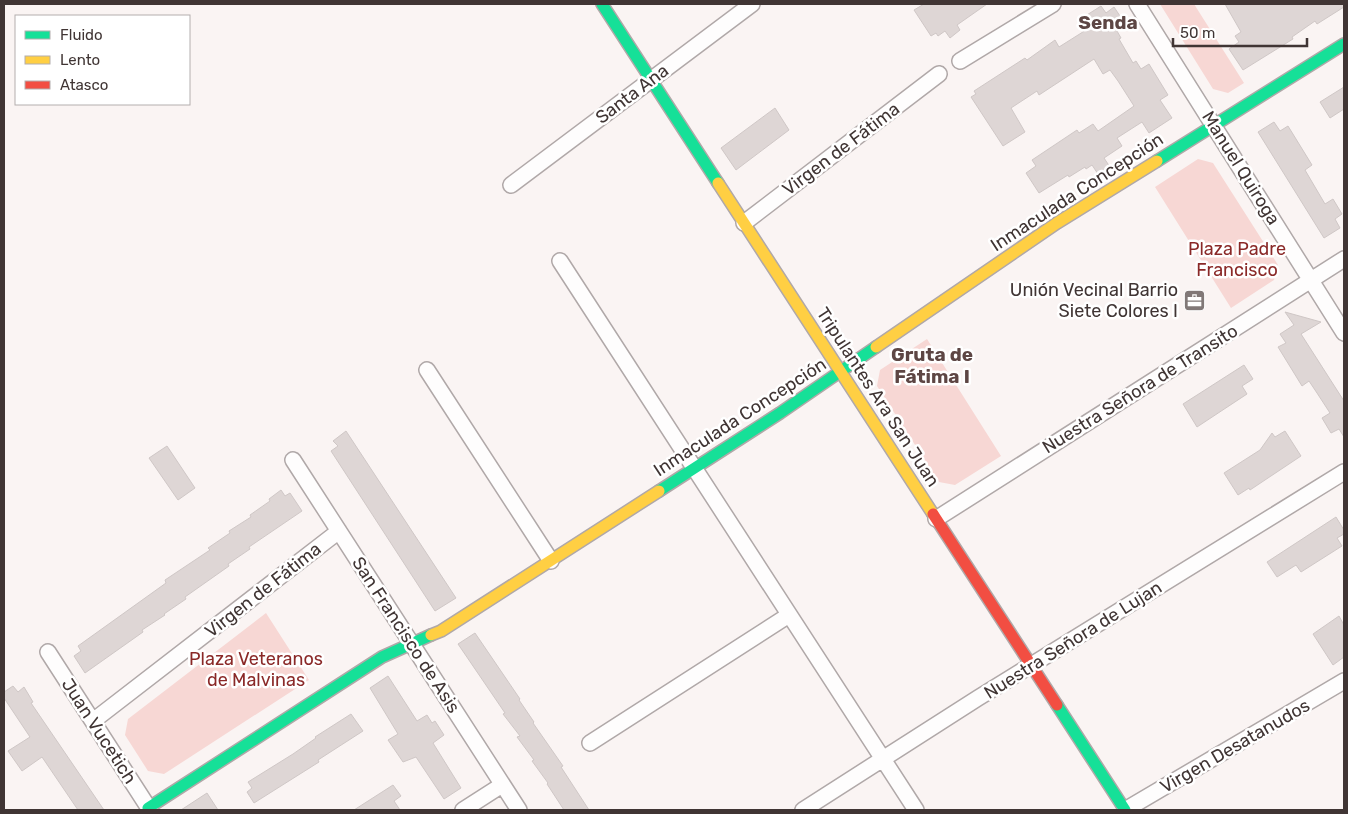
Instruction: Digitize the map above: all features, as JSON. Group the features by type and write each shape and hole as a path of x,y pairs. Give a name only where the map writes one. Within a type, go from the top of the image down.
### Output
{"street":[{"name":"Tripulantes Ara San Juan","path":"602,4 1125,810"},
{"name":"Santa Ana","path":"511,185 752,4"},
{"path":"960,61 1053,4"},
{"name":"Manuel Quiroga","path":"1137,4 1344,333"},
{"name":"Inmaculada Concepción","path":"149,809 382,656 441,632 780,413 1051,228 1344,44"},
{"name":"Virgen de Fátima","path":"744,223 939,74"},
{"name":"Nuestra Señora de Transito","path":"936,519 1344,259"},
{"path":"560,261 916,810"},
{"path":"427,370 550,561"},
{"name":"San Francisco de Asis","path":"293,460 519,810"},
{"name":"Nuestra Señora de Lujan","path":"803,810 1344,472"},
{"name":"Virgen de Fátima","path":"92,721 339,531"},
{"path":"590,743 790,615"},
{"name":"Juan Vucetich","path":"48,652 149,809"},
{"name":"Virgen Desatanudos","path":"1125,810 1344,681"},
{"path":"463,810 502,785"}],"green space":[{"path":"1160,4 1194,4 1244,83 1228,93 1213,89"},
{"name":"Plaza Padre Francisco","path":"1198,159 1213,163 1278,265 1274,280 1231,308 1155,187"},
{"path":"927,339 1001,456 955,485 939,482 877,386 880,370"},
{"name":"Plaza Veteranos de Malvinas","path":"266,613 309,680 164,774 148,771 125,735 128,719"}],"building":[{"path":"924,4 987,4 957,25 960,30 950,38 945,31 938,36 936,33 931,36 914,10"},
{"path":"1225,4 1344,4 1344,7 1317,24 1315,21 1292,37 1293,39 1243,70 1229,49 1239,42 1235,36 1241,32"},
{"path":"1101,6 1106,13 1114,7 1122,19 1119,20 1123,27 1117,31 1121,38 1119,39 1133,63 1136,61 1141,69 1149,64 1168,95 1160,100 1172,118 1149,133 1142,122 1117,138 1122,146 1104,158 1110,167 1098,174 1092,165 1086,169 1085,167 1039,193 1026,173 1036,166 1032,160 1077,130 1079,133 1093,124 1098,131 1134,106 1118,81 1110,70 1103,74 1094,59 1039,95 1037,91 1011,108 1025,132 1003,146 971,97 976,94 974,91 1025,58 1027,60 1055,40 1059,47 1086,30 1079,20"},
{"path":"1344,87 1344,109 1330,118 1320,102"},
{"path":"775,108 789,130 736,170 721,148"},
{"path":"1274,122 1280,131 1288,126 1312,165 1305,170 1325,204 1333,199 1342,214 1335,219 1340,228 1324,238 1258,132"},
{"path":"1285,312 1321,322 1301,334 1344,401 1344,437 1339,429 1331,433 1322,418 1330,413 1309,381 1302,386 1278,347 1286,343 1280,334 1294,325"},
{"path":"1244,365 1253,379 1242,386 1247,394 1197,427 1183,404"},
{"path":"346,431 456,598 435,611 331,451 338,446 333,441"},
{"path":"1285,431 1301,456 1250,490 1249,488 1238,495 1224,473 1260,450 1272,433 1275,437"},
{"path":"167,446 195,488 178,500 149,458"},
{"path":"281,490 285,496 290,493 302,511 249,547 250,549 228,564 229,566 185,597 186,599 165,615 142,630 143,632 85,673 74,656 81,651 78,646 166,583 165,580 210,550 208,548 230,533 229,531 251,517 250,515 270,501 269,499"},
{"path":"1336,517 1344,530 1344,534 1337,538 1342,546 1301,572 1296,565 1277,577 1267,562"},
{"path":"1339,616 1344,625 1344,657 1333,665 1313,634"},
{"path":"475,633 520,699 533,723 563,766 561,767 589,810 564,810 532,761 534,760 517,737 520,736 503,714 505,713 458,644"},
{"path":"388,676 417,721 427,715 432,723 435,721 444,735 433,743 461,788 444,799 416,757 403,762 388,740 398,734 370,688"},
{"path":"13,686 18,692 24,687 33,702 31,703 104,810 78,810 42,757 22,771 8,751 30,737 4,698 4,692"},
{"path":"351,714 363,731 318,760 319,762 254,803 247,792 252,788 248,782"},
{"path":"393,785 401,796 394,801 400,810 354,810"},
{"path":"207,793 218,810 181,810"}],"traffic: fast":[{"path":"602,4 718,183"},
{"path":"1157,161 1344,44"},
{"path":"659,491 780,413 876,347"},
{"path":"148,808 382,657 431,635"},
{"path":"1057,705 1125,810"}],"traffic: slow":[{"path":"876,347 1057,223 1157,161"},
{"path":"718,183 933,514"},
{"path":"431,635 441,631 659,491"}],"traffic: jam":[{"path":"933,514 1057,705"}],"place":[{"name":"Unión Vecinal Barrio Siete Colores I","path":"1194,300"}],"district":[{"name":"Senda","path":"1108,22"},
{"name":"Gruta de Fátima I","path":"932,365"}]}
